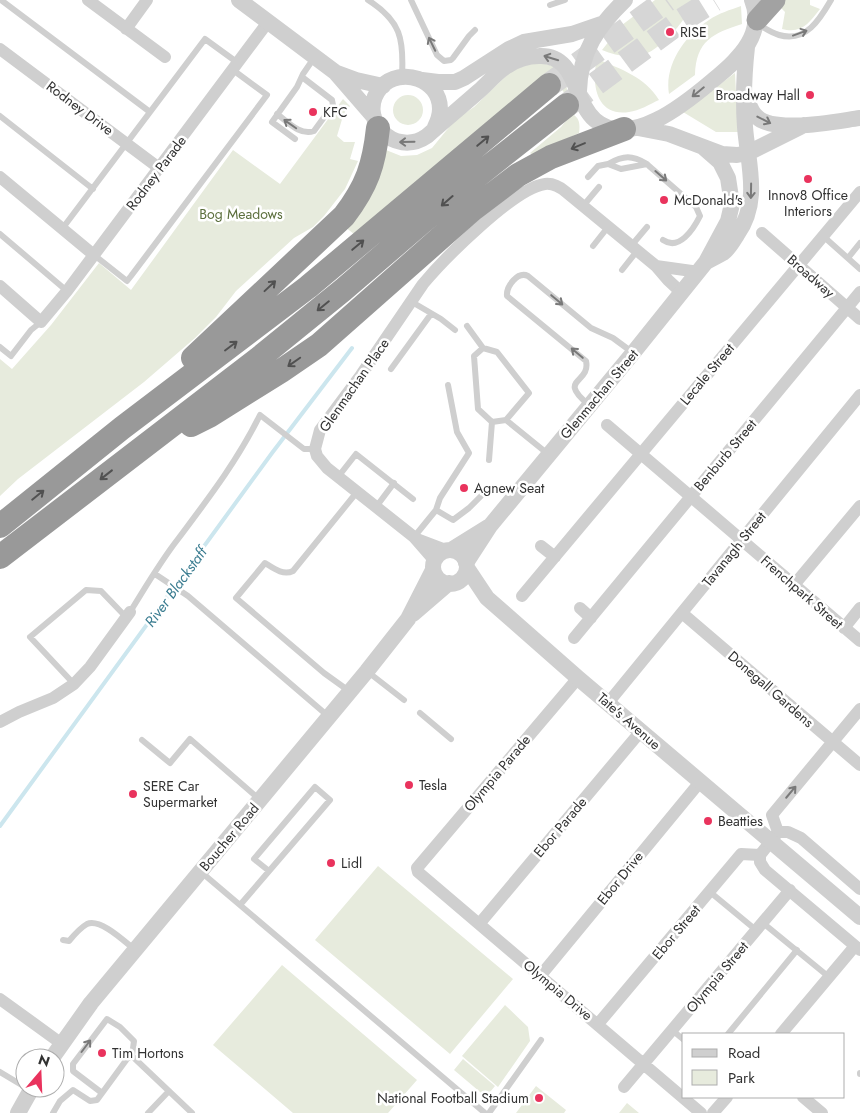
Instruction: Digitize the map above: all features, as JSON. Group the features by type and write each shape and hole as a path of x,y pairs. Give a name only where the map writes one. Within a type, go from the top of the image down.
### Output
{"highway":[{"path":"755,14 775,0"},
{"path":"0,526 122,428 308,288 549,85"},
{"path":"0,557 258,359 343,290 458,191 573,100"},
{"path":"122,428 317,236 344,216 364,188 373,160 374,123"},
{"path":"144,446 178,432 209,416 281,372 319,345 472,210 518,175 551,157 621,127"}],"street":[{"path":"88,0 165,57"},
{"path":"126,29 147,0"},
{"path":"239,0 335,72 356,80 383,86"},
{"path":"573,100 584,57 595,33 625,0"},
{"path":"621,127 654,122 680,107 735,61 747,47 755,14"},
{"name":"Rodney Parade","path":"41,322 67,291 268,22"},
{"path":"374,123 374,100 383,86 394,79 402,76 438,82 455,82 509,48 524,42 572,34 602,24"},
{"name":"Glenmachan Street","path":"703,267 724,252 742,228 748,216 752,196 743,87 747,47"},
{"name":"Rodney Drive","path":"0,49 159,168"},
{"path":"335,72 386,137 394,141 406,143 422,140 506,66 523,58 548,56 559,61 570,74 573,100"},
{"path":"421,79 434,90 439,102 440,117 435,127"},
{"path":"743,87 752,110 757,117 766,123 804,125 860,118"},
{"path":"573,100 581,102 590,116 621,127 669,134 722,154 737,155 748,153 804,125"},
{"name":"Glenmachan Street","path":"466,565 490,526 703,267 728,221 732,204 728,178 720,162 704,148"},
{"path":"0,177 94,255"},
{"name":"Glenmachan Place","path":"441,558 338,477 317,456 315,449 320,430 423,284 446,259 493,216 517,197 544,184 558,186 656,266 682,293"},
{"name":"Lecale Street","path":"522,596 860,192"},
{"name":"Broadway","path":"762,233 860,319"},
{"path":"656,266 703,267"},
{"path":"0,286 41,322"},
{"name":"Benburb Street","path":"574,638 860,292"},
{"name":"Tavanagh Street","path":"608,703 860,395"},
{"name":"Frenchpark Street","path":"607,425 860,641"},
{"path":"794,585 860,506"},
{"name":"Glenmachan Street","path":"441,558 490,526"},
{"path":"541,546 554,557"},
{"path":"461,554 466,565 463,577 451,583 439,580 441,558 461,554"},
{"name":"Boucher Road","path":"59,1048 91,1003 367,672 408,619 441,558"},
{"name":"Tate's Avenue","path":"466,565 487,598 700,782 774,837 860,918"},
{"name":"Boucher Road","path":"408,619 451,583"},
{"name":"Tate's Avenue","path":"451,583 487,598"},
{"path":"580,608 591,618"},
{"path":"844,628 860,608"},
{"name":"Donegall Gardens","path":"682,613 860,765"},
{"path":"0,722 53,698 74,684 90,667 128,615"},
{"name":"Olympia Parade","path":"417,868 578,678"},
{"path":"786,1033 830,977 858,948 765,870 760,862 760,856 774,837 772,815 860,709"},
{"name":"Ebor Parade","path":"480,923 641,731"},
{"name":"Ebor Drive","path":"541,975 700,782"},
{"name":"Tate's Avenue","path":"774,837 788,832 801,838 860,889"},
{"name":"Ebor Street","path":"598,1024 741,854 760,856"},
{"name":"Olympia Drive","path":"417,868 418,872 682,1097"},
{"name":"Olympia Street","path":"624,1087 790,890"},
{"path":"0,999 62,1044"},
{"path":"18,1113 25,1098"},
{"name":"Olympia Drive","path":"684,1098 701,1113"},
{"path":"714,1113 727,1098"},
{"path":"804,1098 822,1113"}],"lane":[{"path":"1,0 150,112"},
{"path":"368,0 393,22 398,31 403,51 402,76"},
{"path":"411,0 437,55 444,60 451,60 475,30"},
{"path":"550,5 565,0"},
{"path":"755,14 781,36 789,36 803,33 814,27 831,0"},
{"path":"62,230 205,39 267,95 128,281 94,255"},
{"path":"295,139 272,122 314,58"},
{"path":"277,114 302,132 310,132 314,131 333,105 332,100 302,77"},
{"path":"0,116 93,189"},
{"path":"588,177 598,166 608,164 616,159 636,157 647,164 696,207 700,216 696,224 680,242 672,244 663,240"},
{"path":"608,164 621,169 647,164"},
{"path":"583,206 599,187"},
{"path":"593,246 608,227"},
{"path":"622,270 647,227"},
{"path":"0,234 67,291"},
{"path":"823,236 860,269"},
{"path":"848,258 860,243"},
{"path":"590,404 577,395 574,389 586,369 586,361 507,296 507,290 518,275 524,274 528,276 591,328 613,338 633,353"},
{"path":"412,302 441,319 455,330"},
{"path":"391,369 431,314"},
{"path":"0,346 11,356 31,330 41,322"},
{"path":"467,326 482,348 497,352 529,393 506,420 492,422"},
{"path":"482,348 474,356 478,409 492,422"},
{"path":"414,538 436,510 440,498 469,453 457,432 448,385"},
{"path":"74,684 30,637 86,590 101,592 128,615 177,540 247,442 260,415 300,446 315,449"},
{"path":"506,420 549,455"},
{"path":"489,460 492,422"},
{"path":"338,477 356,454 413,499"},
{"path":"376,507 394,483"},
{"path":"350,692 324,673 236,598 265,563 284,573 289,574 293,571 357,492"},
{"path":"436,510 453,520 483,494"},
{"path":"155,574 188,596 329,716"},
{"path":"367,672 404,700"},
{"path":"420,713 451,739"},
{"path":"142,740 170,764 190,739 260,800"},
{"path":"240,905 269,872 330,800 315,788 254,859 269,872"},
{"path":"200,872 485,1113"},
{"path":"710,892 797,950 830,977"},
{"path":"63,940 69,940 88,923 94,923 108,929 135,950"},
{"path":"729,1033 797,950"},
{"path":"102,1093 73,1071 73,1064 107,1019 120,1027 134,1041 132,1056"},
{"path":"672,1030 682,1038"},
{"path":"489,1113 541,1040"},
{"path":"132,1056 192,1113"},
{"path":"53,1113 60,1101 73,1090 90,1101 97,1100 127,1059 132,1056"},
{"path":"0,1072 15,1081"},
{"path":"148,1113 169,1091"}],"green space":[{"path":"655,0 693,0 691,7 674,32 652,51 629,56 612,54 602,50 622,25"},
{"path":"781,0 810,0 810,5 820,9 800,29 782,29 785,12 777,4"},
{"path":"741,6 742,24 723,31 708,40 699,54 695,75 669,94 670,72 673,62 684,42 700,26 725,12"},
{"path":"597,59 623,70 640,80 647,85 659,100 641,109 629,112 618,112 609,109 598,97 595,79"},
{"path":"537,62 558,67 566,81 568,99 558,86 524,91 354,234 345,227 386,150 401,156 417,155 432,148 455,120 474,107 512,70"},
{"path":"735,73 738,132 716,132 683,112"},
{"path":"408,95 419,99 423,110 419,121 408,125 397,121 393,110 397,99"},
{"name":"Bog Meadows","path":"343,99 350,106 343,116 337,136 344,142 355,142 350,159 358,161 345,189 324,216 313,227 294,238 236,291 216,317 195,338 144,382 18,479 0,496 0,359 12,369 51,325 99,263 131,290 233,150 280,184"},
{"path":"574,115 579,123 579,133 533,155 530,153 561,127 569,117"},
{"path":"378,866 513,979 450,1054 315,940"},
{"path":"282,965 417,1080 388,1113 293,1113 213,1045"},
{"path":"505,1005 528,1027 530,1041 498,1087 462,1056"},
{"path":"463,1059 495,1086 486,1097 454,1070"},
{"name":"National Football Stadium","path":"536,1086 566,1110 564,1113 516,1113"},
{"path":"627,1103 639,1113 619,1113"}],"waterway":[{"name":"River Blackstaff","path":"0,826 272,453 352,348"}],"tunnel":[{"path":"549,85 667,0"},
{"path":"567,105 682,20 714,0"}],"place":[{"name":"RISE","path":"670,32"},
{"name":"Broadway Hall","path":"810,95"},
{"name":"KFC","path":"313,112"},
{"name":"Innov8 Office Interiors","path":"808,179"},
{"name":"McDonald's","path":"664,200"},
{"name":"Agnew Seat","path":"464,488"},
{"name":"Tesla","path":"409,785"},
{"name":"SERE Car Supermarket","path":"133,794"},
{"name":"Beatties","path":"708,821"},
{"name":"Lidl","path":"331,863"},
{"name":"Tim Hortons","path":"102,1053"},
{"name":"National Football Stadium","path":"539,1098"}]}
